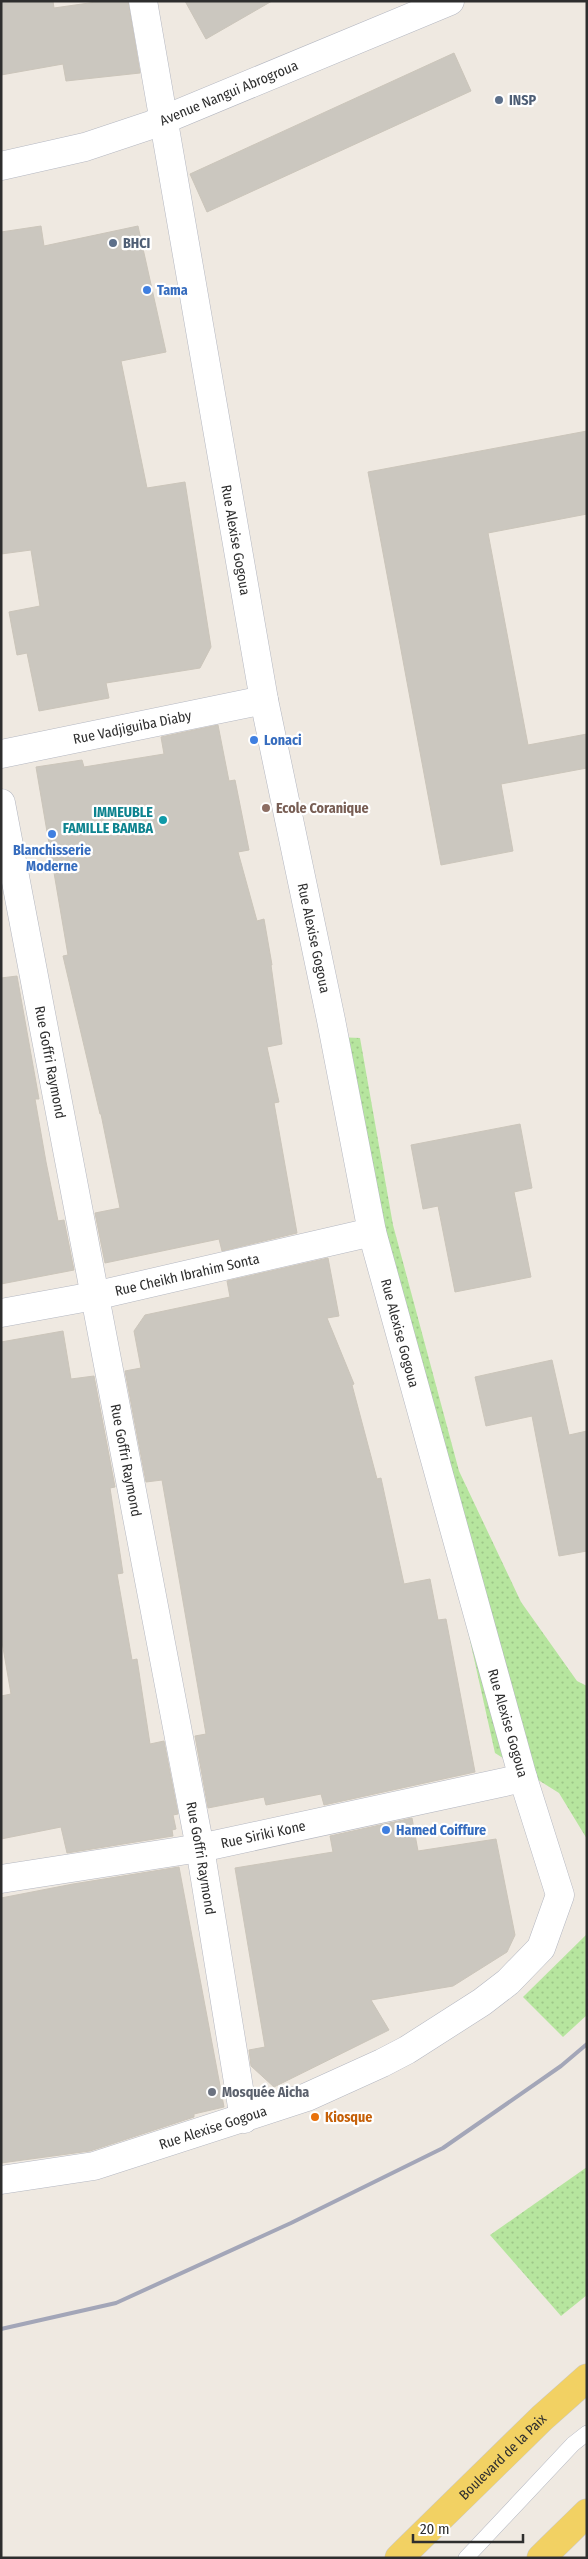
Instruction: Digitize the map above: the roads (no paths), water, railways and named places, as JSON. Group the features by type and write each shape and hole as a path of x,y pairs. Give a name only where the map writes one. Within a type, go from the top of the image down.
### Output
{"main road":[{"name":"Boulevard de la Paix","path":"399,2558 542,2418 587,2378"},
{"path":"541,2558 587,2513"}],"street":[{"name":"Rue Alexise Gogoua","path":"1,2180 94,2166 244,2119 307,2098 407,2050 482,2002 508,1982 541,1948 560,1895 523,1778 372,1232 333,1030 264,700 144,1"},
{"name":"Avenue Nangui Abrogroua","path":"1,166 85,147 152,125 163,118 444,3"},
{"name":"Rue Vadjiguiba Diaby","path":"1,754 264,700"},
{"name":"Rue Goffri Raymond","path":"1,802 200,1848 244,2119"},
{"name":"Rue Cheikh Ibrahim Sonta","path":"1,1313 94,1296 372,1232"},
{"name":"Rue Siriki Kone","path":"1,1879 200,1848 523,1778"}],"lane":[{"path":"466,2558 573,2444 587,2433"}],"railway":[{"path":"1,2329 116,2303 291,2223 443,2148 561,2066 587,2044"}],"place":[{"name":"INSP","path":"499,100"},
{"name":"BHCI","path":"113,243"},
{"name":"Tama","path":"147,290"},
{"name":"Lonaci","path":"254,740"},
{"name":"Ecole Coranique","path":"266,808"},
{"name":"IMMEUBLE FAMILLE BAMBA","path":"163,820"},
{"name":"Blanchisserie Moderne","path":"52,834"},
{"name":"Hamed Coiffure","path":"386,1830"},
{"name":"Mosquée Aicha","path":"212,2092"},
{"name":"Kiosque","path":"315,2117"}]}
